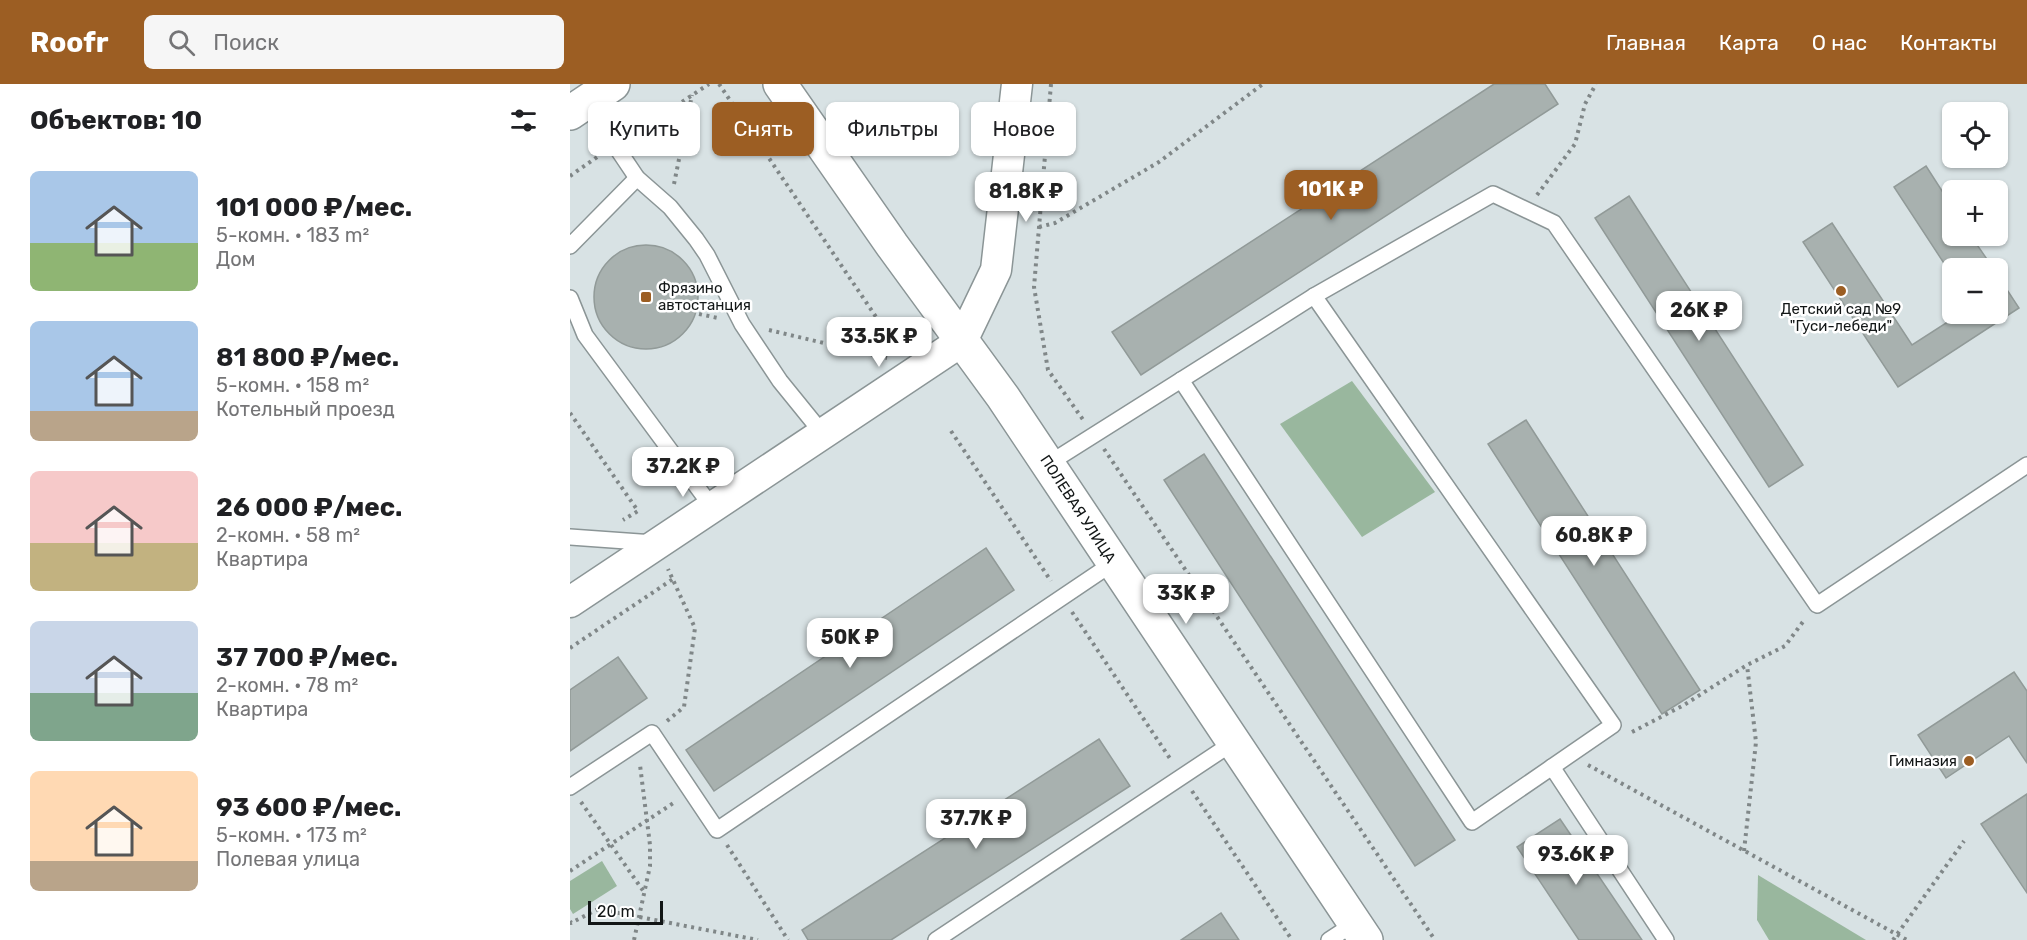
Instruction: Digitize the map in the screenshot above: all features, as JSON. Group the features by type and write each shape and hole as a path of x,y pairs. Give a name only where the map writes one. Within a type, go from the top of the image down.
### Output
{"street":[{"path":"578,108 613,84"},
{"name":"ПОЛЕВАЯ УЛИЦА","path":"780,84 1048,464 1234,742 1350,934"},
{"path":"570,602 962,341 996,270 1017,84"}],"lane":[{"path":"622,156 637,178 670,207 707,255 742,324 780,381 823,434"},
{"path":"570,246 637,178"},
{"path":"1048,464 1314,296 1493,194 1554,223 1817,605 2027,465"},
{"path":"1181,380 1472,822 1613,725 1314,296"},
{"path":"570,298 585,335 712,507"},
{"path":"570,537 657,543"},
{"path":"570,787 652,733 717,830 1113,563"},
{"path":"936,940 1234,742"},
{"path":"1552,766 1666,940"}],"path":[{"path":"681,102 709,84"},
{"path":"719,84 899,352"},
{"path":"1051,84 1034,287 1048,370 1094,434 1435,940"},
{"path":"1039,227 1056,223 1158,162 1263,84"},
{"path":"1525,210 1575,144 1585,104 1596,84"},
{"path":"670,207 692,95"},
{"path":"570,176 599,156"},
{"path":"699,314 895,359"},
{"path":"570,413 638,511"},
{"path":"951,431 1292,940"},
{"path":"634,940 650,866 647,821 638,756 652,733 684,707 695,628 657,543"},
{"path":"570,648 673,579"},
{"path":"1613,725 1630,733 1684,705 1748,665 1785,646 1817,605"},
{"path":"1744,851 1756,742 1748,665"},
{"path":"1569,755 1906,940"},
{"path":"570,787 644,892"},
{"path":"570,871 692,792"},
{"path":"717,830 788,940"},
{"path":"1893,940 1964,841"},
{"path":"570,921 571,923 598,909 758,940"}],"green space":[{"path":"1352,381 1435,492 1362,537 1280,424"},
{"path":"602,861 617,886 573,914 570,909 570,881"},
{"path":"1758,875 1866,940 1769,940 1757,920"}],"building":[{"path":"1494,84 1545,84 1558,104 1141,375 1112,332"},
{"path":"1926,166 1942,191 1942,246 1978,246 1986,258 1942,258 1942,260 1894,187"},
{"path":"1629,196 1803,465 1769,487 1595,218"},
{"path":"1832,223 1912,345 1945,324 1994,324 1898,387 1803,242"},
{"name":"Фрязино автостанция","path":"646,245 666,249 683,260 694,277 698,297 694,317 683,334 666,345 646,349 626,345 609,334 598,317 594,297 598,277 609,260 626,249"},
{"path":"2008,291 2019,308 2008,315"},
{"path":"1526,420 1700,690 1662,714 1488,444"},
{"path":"1204,454 1455,840 1415,866 1164,480"},
{"path":"986,548 1014,590 714,791 686,750"},
{"path":"618,657 647,698 570,751 570,690"},
{"path":"2014,672 2027,691 2027,763 2009,736 1946,778 1918,735"},
{"path":"1099,739 1130,786 891,940 808,940 802,930"},
{"path":"2027,794 2027,893 1981,824"},
{"path":"1560,819 1642,940 1579,940 1517,847"},
{"path":"1221,913 1239,940 1181,940"}],"place":[{"name":"Детский сад №9 \"Гуси-лебеди\"","path":"1841,291"},
{"name":"Фрязино автостанция","path":"646,297"},
{"name":"Гимназия","path":"1969,761"}]}
